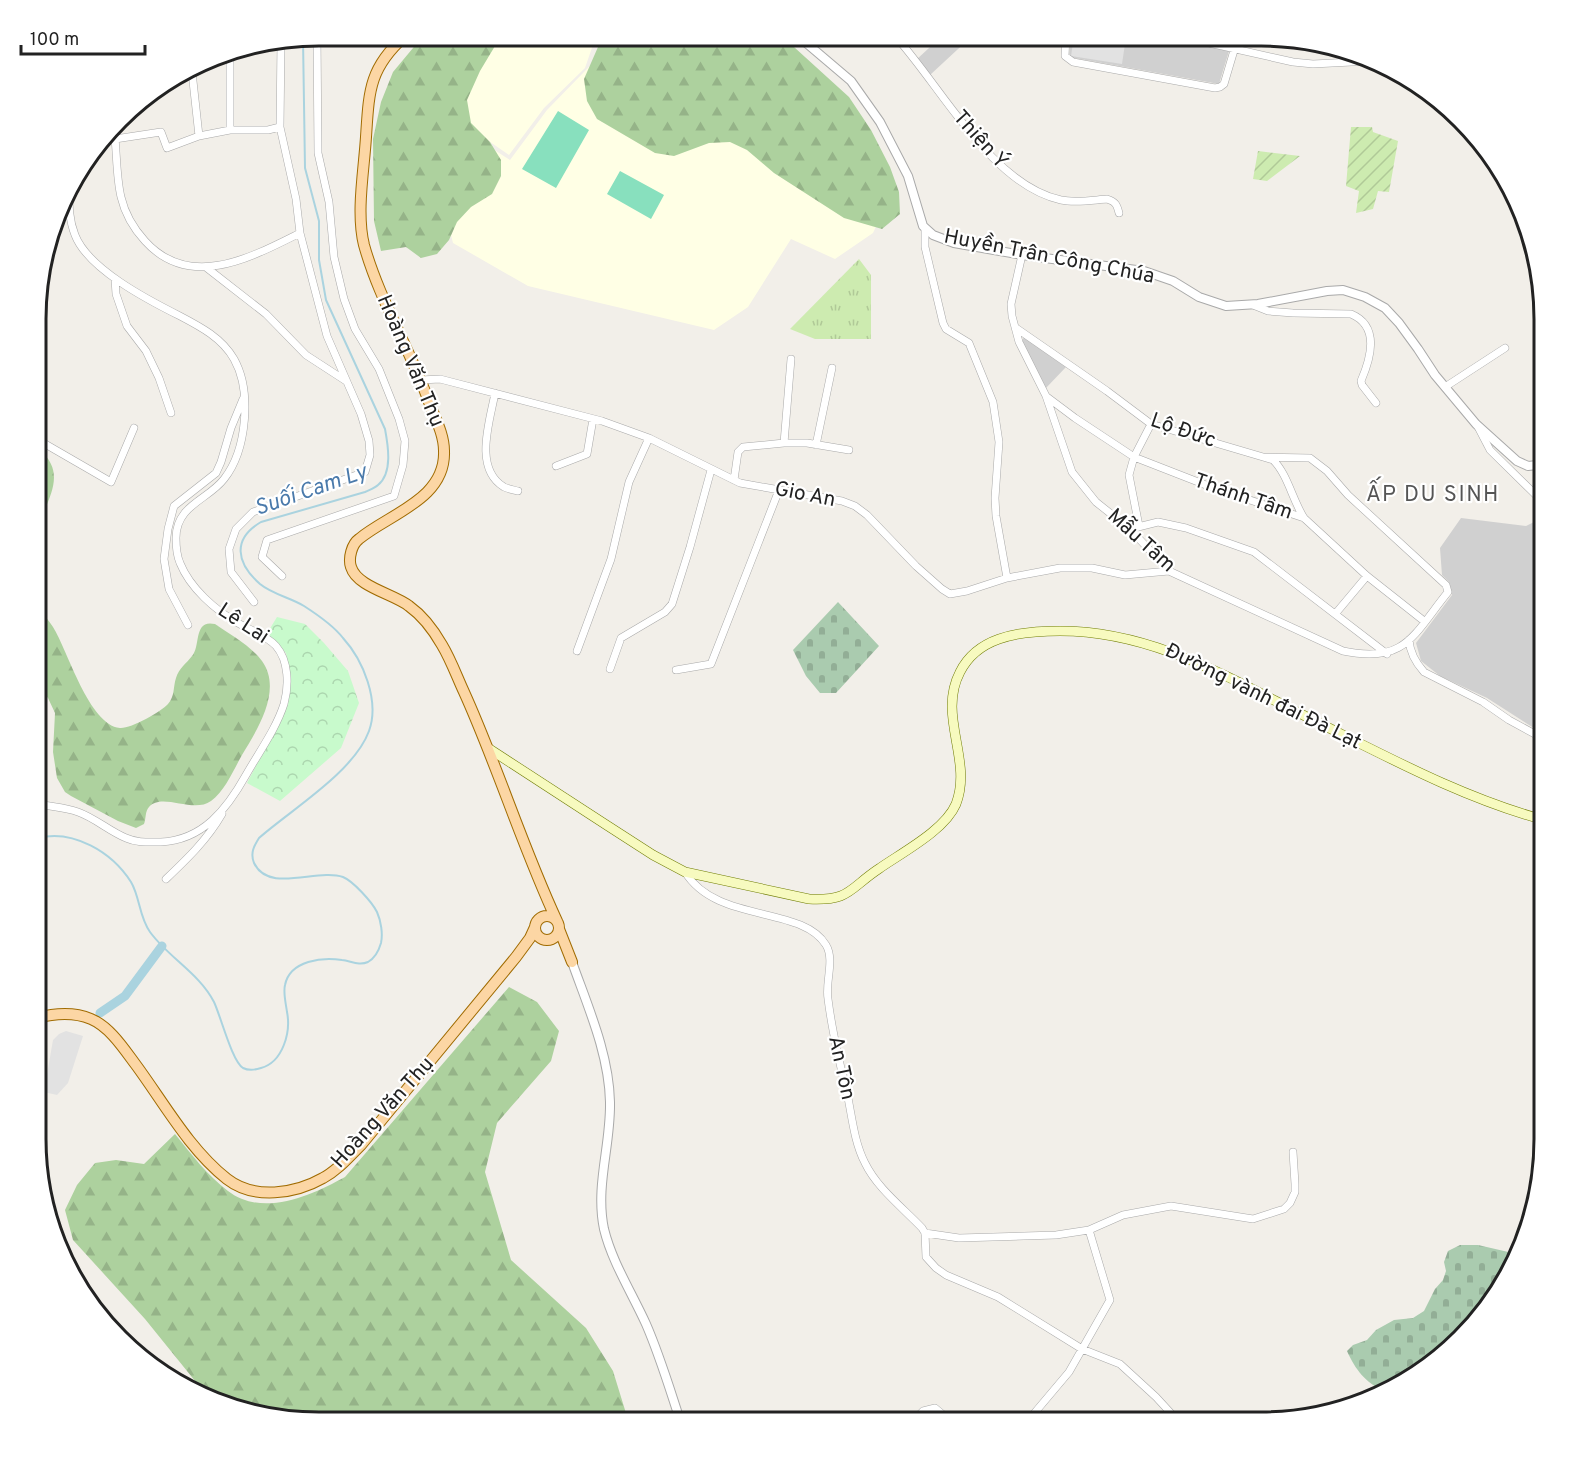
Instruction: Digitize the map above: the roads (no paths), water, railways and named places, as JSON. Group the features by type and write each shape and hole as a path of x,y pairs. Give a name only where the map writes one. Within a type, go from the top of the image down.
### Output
{"main road":[{"name":"Hoàng Văn Thụ","path":"394,46 374,74 368,104 361,214 364,243 379,286 421,380 442,438 445,453 441,471 429,490 406,510 356,540 350,557 351,569 360,581 409,605 426,623 442,646 488,748 538,881 572,962"},
{"name":"Đường vành đai Đà Lạt","path":"685,872 809,898 829,900 845,896 872,873 944,822 955,806 961,788 951,702 957,677 966,661 980,648 999,639 1035,632 1069,631 1104,634 1138,640 1171,651 1454,789 1534,817"},
{"name":"An Tôn","path":"488,748 626,838 685,872"},
{"name":"Hoàng Văn Thụ","path":"46,1016 74,1014 93,1020 106,1029 122,1047 202,1156 229,1181 264,1193 305,1186 324,1178 361,1145 516,957 530,938 537,923 541,902 538,881"},
{"path":"546,940 556,936 558,925 546,916 537,923 537,935 546,940 560,947 572,962"},
{"name":"Hoàng Văn Thụ","path":"516,957 533,943 546,940"}],"street":[{"path":"317,46 318,153 329,202 337,267 344,299 355,329 379,369 399,419 405,441 403,465 394,496"},
{"name":"Huyền Trân Công Chúa","path":"810,46 851,81 880,122 908,176 925,230 954,243 1022,255 1144,271 1173,281 1213,303 1226,306 1327,291 1343,290 1365,297 1385,309 1399,323 1444,387 1476,424 1517,461 1534,466"},
{"name":"Thiện Ý","path":"903,46 964,125 1006,171 1050,197 1064,200 1107,199 1113,201 1118,206 1119,213"},
{"path":"1066,46 1065,56 1073,62 1215,88 1224,84 1236,46"},
{"path":"1222,46 1305,63 1352,62"},
{"path":"254,602 231,572 229,549 236,530 253,512 365,472 370,455 369,441 361,414 327,336 300,233 296,199 280,127 281,50"},
{"path":"230,62 230,130"},
{"path":"193,78 200,136"},
{"path":"280,127 268,130 230,130 200,136 167,148 161,132 115,139 121,197 135,230 152,249 182,265 207,268 243,260 300,233"},
{"name":"Lê Lai","path":"46,805 80,812 127,838 143,842 171,841 189,837 203,829 224,810 234,797 275,724 284,703 287,681 285,663 276,646 226,617 199,592 179,562 176,536 181,516 195,501 224,480 242,440 244,397 242,380 234,359 221,343 203,328 146,299 115,279 85,253 75,236 69,211"},
{"path":"925,230 925,247 943,323 946,329 969,343 993,402 999,442 996,516 1007,578"},
{"name":"Mẫu Tâm","path":"1022,255 1011,304 1019,342 1046,396 1072,472 1096,502 1130,529 1169,571 1343,651 1358,654 1387,654"},
{"path":"207,268 266,314 306,355 347,382"},
{"path":"115,279 116,294 127,326 147,351 171,413"},
{"path":"1251,304 1268,311 1352,314 1361,318 1371,336 1370,349 1361,381 1376,403"},
{"name":"Lộ Đức","path":"1016,328 1151,424 1273,460 1279,465 1292,498 1304,518"},
{"path":"1444,387 1505,348"},
{"path":"784,443 791,359"},
{"path":"816,444 832,368"},
{"name":"Gio An","path":"421,380 440,379 593,419 649,438 734,480 855,506 886,533 916,566 942,590 950,594 1007,578 1060,568 1092,568 1125,574 1169,571"},
{"path":"495,393 486,458 498,481 505,488 518,491"},
{"name":"Thánh Tâm","path":"1046,396 1134,457 1211,487 1304,518 1367,576 1424,621"},
{"path":"188,625 169,589 164,559 168,529 174,506 216,473 222,462 231,428 244,397"},
{"path":"556,466 586,454 593,419"},
{"path":"1139,526 1129,475 1134,457 1151,424"},
{"path":"1476,424 1490,450 1534,494"},
{"path":"46,444 111,482 134,428"},
{"path":"577,651 611,560 629,482 649,438"},
{"path":"734,480 738,452 743,447 784,443 816,444 849,450"},
{"path":"1130,529 1158,522 1186,528 1254,552 1387,654 1404,646 1448,592 1446,585 1348,495 1327,471 1310,458 1263,457"},
{"path":"610,669 621,638 665,612 672,604 711,470"},
{"path":"676,670 711,664 779,490"},
{"path":"394,496 406,510"},
{"path":"282,576 262,557 267,540 394,496"},
{"path":"1336,613 1367,576"},
{"path":"1409,640 1416,664 1424,672 1483,702 1534,734"},
{"path":"166,879 200,847 213,831 224,810"},
{"name":"An Tôn","path":"685,872 694,886 710,896 731,905 812,929 827,946 830,954 827,994 834,1045 864,1163 925,1233"},
{"path":"572,962 595,1027 609,1079 609,1119 600,1195 604,1230 647,1326 677,1412"},
{"path":"1170,1412 1120,1364 1082,1349 998,1297 936,1268 926,1257 925,1233 959,1238 1056,1235 1089,1230 1124,1215 1171,1206 1253,1220 1276,1212 1290,1203 1295,1192 1293,1152"},
{"path":"1035,1412 1069,1372 1110,1299 1089,1230"},
{"path":"922,1412 935,1408 940,1412"}],"waterway":[{"name":"Suối Cam Ly","path":"46,837 65,837 90,845 123,871 134,888 146,926 166,950 208,992 235,1057 245,1069 250,1070 269,1065 284,1045 288,1028 284,988 293,970 308,962 326,959 365,963 373,958 380,946 382,932 377,912 362,892 347,879 332,875 282,879 271,877 261,872 252,856 259,838 321,789 350,761 369,731 372,707 368,682 350,647 325,620 299,603 270,591 260,584 242,560 242,544 245,536 261,522 365,492 375,487 383,480 388,466 385,429 326,300 319,260 319,221 305,168 303,47"},
{"path":"100,1013 125,996 162,946"}],"district":[{"name":"ẤP DU SINH","path":"1433,495"}]}
